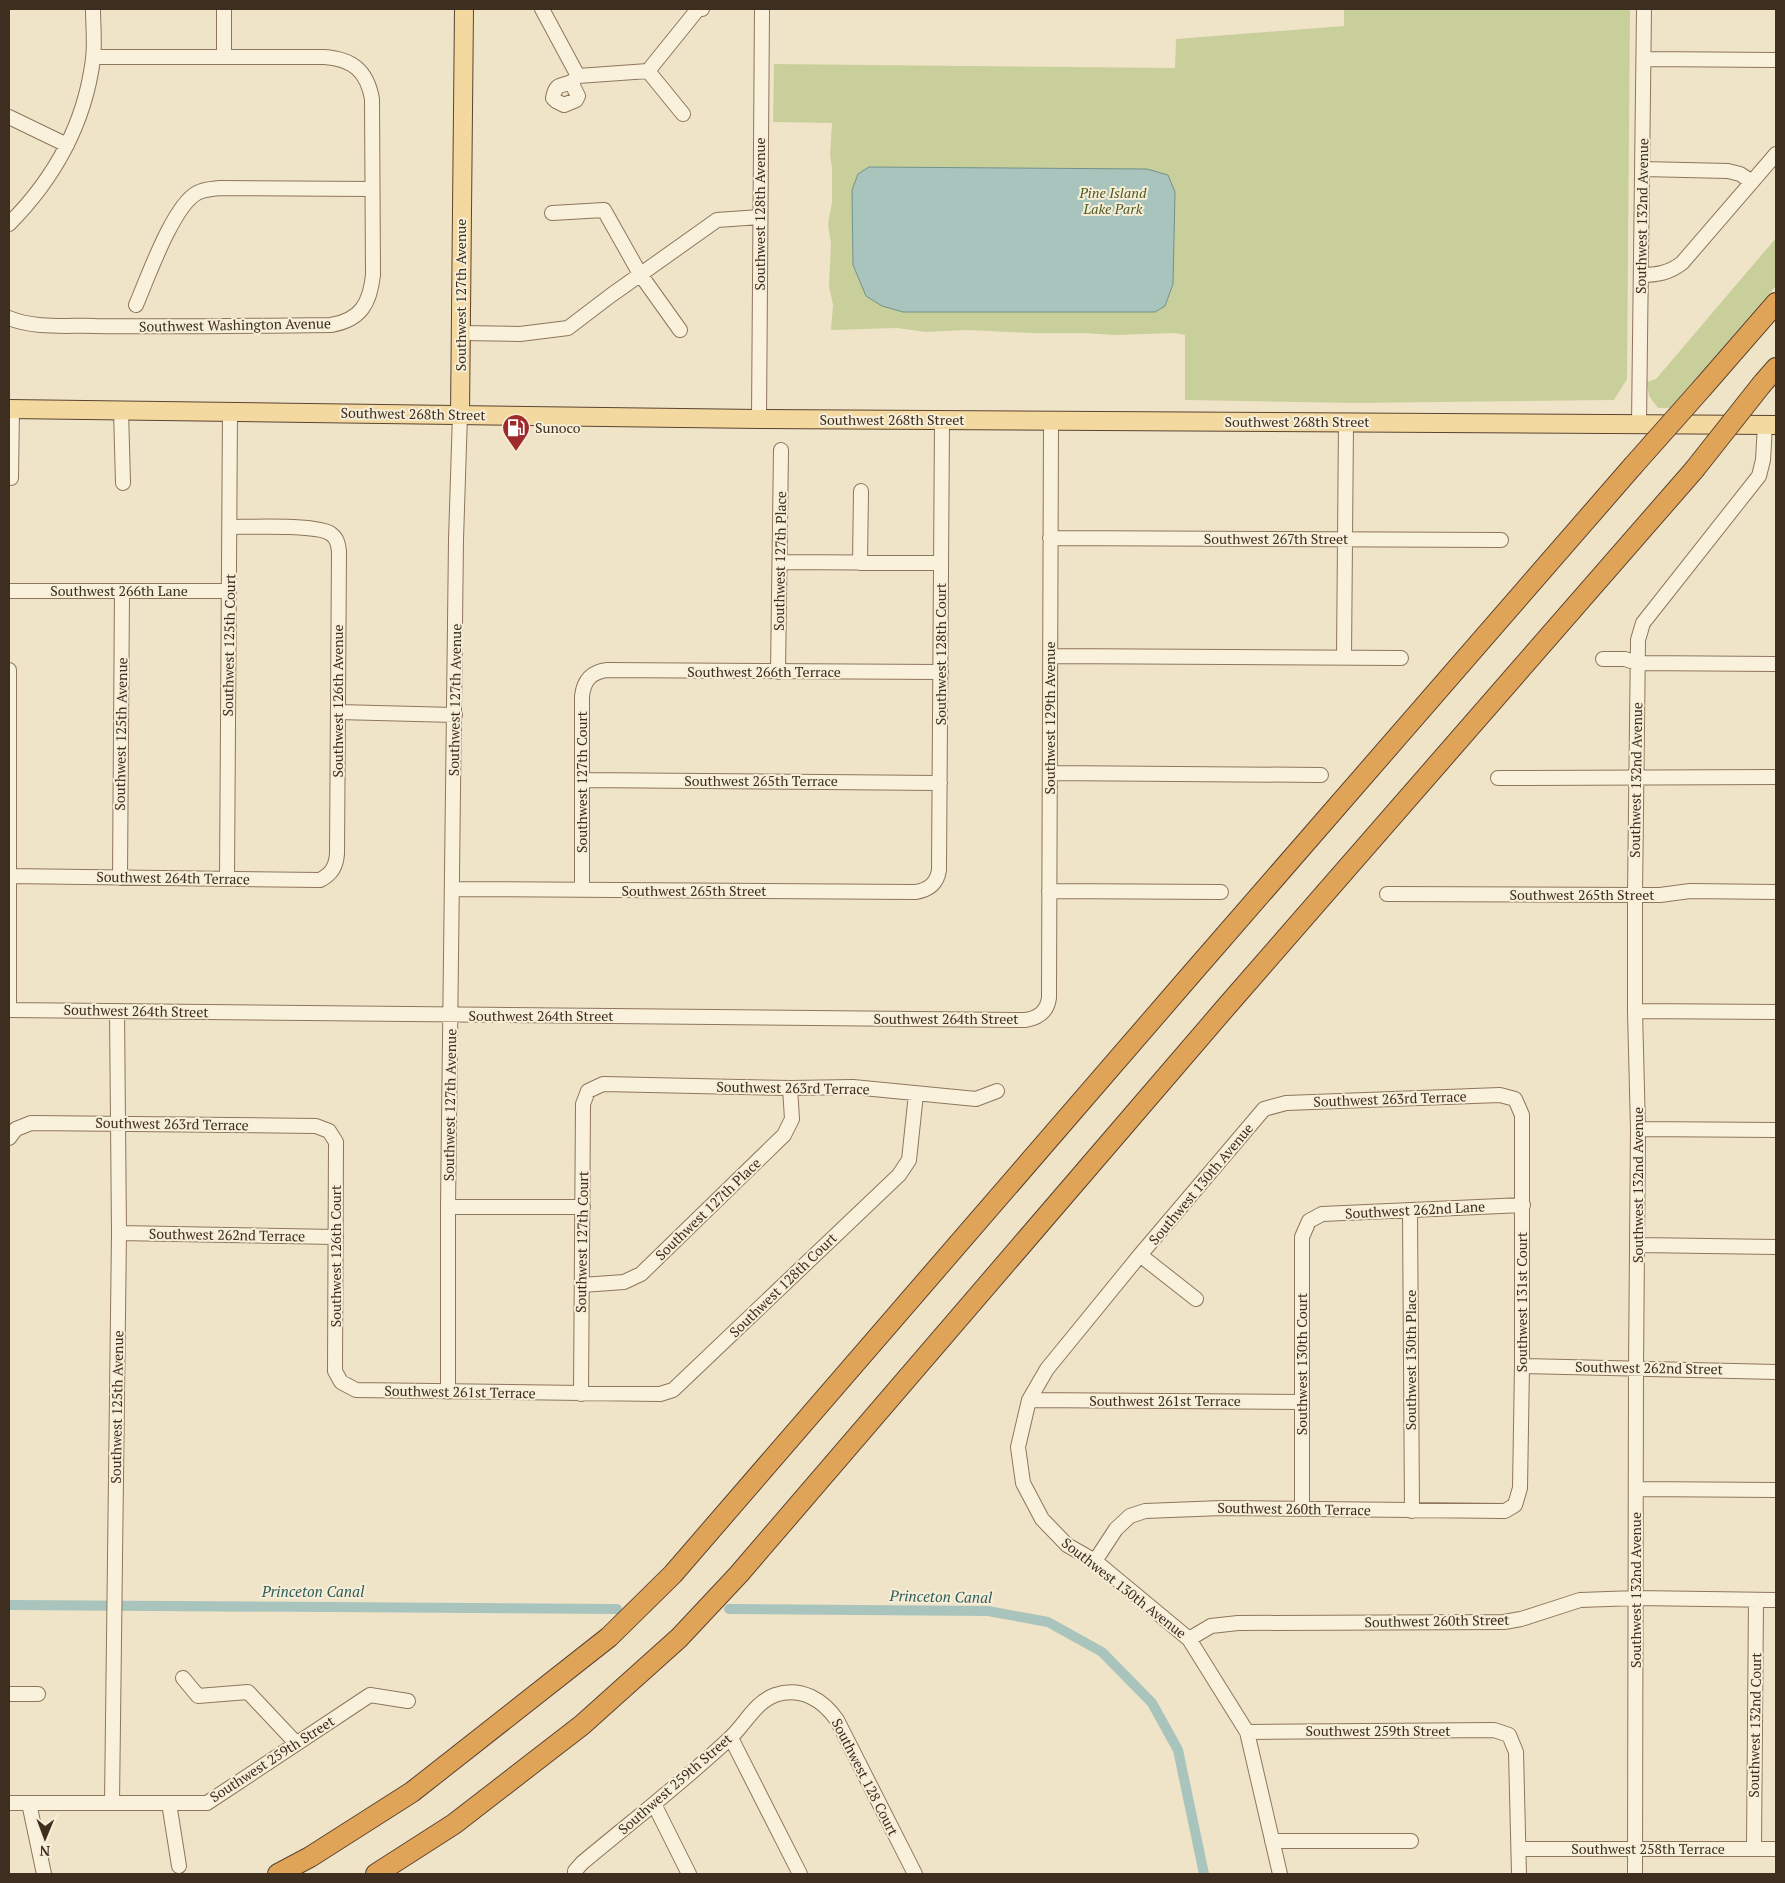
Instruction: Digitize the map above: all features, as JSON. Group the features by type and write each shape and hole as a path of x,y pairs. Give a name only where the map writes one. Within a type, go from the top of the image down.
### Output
{"highway":[{"path":"278,1874 310,1857 412,1792 610,1637 674,1574 1169,1000 1776,303"},
{"path":"376,1874 454,1824 582,1725 679,1638 739,1574 1226,1007 1694,470 1776,368"}],"main road":[{"name":"Southwest 127th Avenue","path":"460,414 464,9"},
{"name":"Southwest 268th Street","path":"11,409 759,419 1771,425"}],"street":[{"path":"9,224 37,193 52,172 67,145 87,92 93,57 93,9"},
{"path":"224,9 224,57"},
{"path":"542,9 574,79 648,71 698,9 702,9"},
{"name":"Southwest 128th Avenue","path":"759,419 762,9"},
{"name":"Southwest 132nd Avenue","path":"1639,424 1644,9"},
{"name":"Southwest Washington Avenue","path":"9,318 28,324 126,326 331,325 342,323 357,314 366,302 370,292 373,275 372,99 370,88 360,70 352,64 334,58 93,57"},
{"path":"1644,59 1776,60"},
{"path":"648,71 683,114"},
{"path":"9,117 67,145"},
{"path":"1641,275 1661,274 1679,265 1776,154"},
{"path":"1643,169 1728,171 1740,174 1752,182"},
{"path":"136,304 177,213 196,193 205,189 220,188 372,189"},
{"path":"552,213 604,210 640,274 680,330"},
{"path":"461,333 520,334 568,328 717,220 760,217"},
{"path":"11,409 11,478"},
{"path":"121,410 123,483"},
{"name":"Southwest 125th Court","path":"227,880 231,527 230,411"},
{"name":"Southwest 127th Avenue","path":"448,1392 448,1207 456,540 460,414"},
{"name":"Southwest 128th Court","path":"933,885 939,870 942,420"},
{"name":"Southwest 129th Avenue","path":"1042,1013 1048,1004 1049,998 1051,421"},
{"path":"1344,658 1346,422"},
{"name":"Southwest 132nd Avenue","path":"1635,1874 1638,1128 1635,895 1638,640 1643,623 1758,476 1771,425"},
{"name":"Southwest 127th Place","path":"778,672 781,450"},
{"path":"860,563 861,492"},
{"name":"Southwest 126th Avenue","path":"231,527 317,529 332,534 337,541 339,551 337,854 333,870"},
{"name":"Southwest 267th Street","path":"1050,538 1501,540"},
{"path":"780,562 941,563"},
{"name":"Southwest 266th Lane","path":"9,591 230,591"},
{"name":"Southwest 125th Avenue","path":"120,878 122,591"},
{"path":"1050,656 1401,658"},
{"path":"1604,659 1625,659 1637,662 1776,664"},
{"path":"9,670 9,1004"},
{"name":"Southwest 266th Terrace","path":"589,676 607,670 941,672"},
{"name":"Southwest 127th Court","path":"582,890 582,696 589,676"},
{"path":"338,712 455,715"},
{"path":"1050,773 1321,776"},
{"path":"1498,778 1776,776"},
{"name":"Southwest 265th Terrace","path":"582,780 940,783"},
{"name":"Southwest 264th Terrace","path":"9,876 320,880 328,876 333,870"},
{"name":"Southwest 265th Street","path":"453,889 914,892 922,891 933,885"},
{"path":"1049,891 1221,892"},
{"name":"Southwest 265th Street","path":"1387,894 1660,895 1690,891 1776,892"},
{"name":"Southwest 264th Street","path":"9,1010 1025,1020 1042,1013"},
{"name":"Southwest 125th Avenue","path":"112,1803 119,1233 117,1011"},
{"path":"1635,1011 1776,1012"},
{"name":"Southwest 263rd Terrace","path":"588,1091 603,1084 790,1088 853,1087 976,1099 997,1091"},
{"name":"Southwest 127th Place","path":"582,1285 624,1282 641,1274 784,1135 792,1119 790,1088"},
{"name":"Southwest 127th Court","path":"581,1394 583,1104 588,1091"},
{"name":"Southwest 128th Court","path":"581,1394 660,1394 673,1390 899,1175 909,1160 916,1094"},
{"name":"Southwest 263rd Terrace","path":"1264,1109 1286,1103 1500,1095 1515,1099"},
{"name":"Southwest 131st Court","path":"1515,1099 1522,1115 1523,1205 1520,1488 1515,1505"},
{"name":"Southwest 130th Avenue","path":"1264,1109 1140,1255 1047,1370 1029,1400 1018,1447 1023,1483 1042,1519 1067,1545 1095,1561 1189,1639 1247,1732 1280,1874"},
{"name":"Southwest 263rd Terrace","path":"12,1133 31,1123 316,1126 329,1131"},
{"path":"1638,1128 1776,1130"},
{"name":"Southwest 126th Court","path":"329,1131 336,1142 335,1371 341,1382"},
{"name":"Southwest 262nd Lane","path":"1309,1221 1322,1214 1523,1205"},
{"path":"448,1207 583,1207"},
{"name":"Southwest 130th Place","path":"1410,1210 1412,1511"},
{"name":"Southwest 130th Court","path":"1302,1509 1302,1238 1309,1221"},
{"name":"Southwest 262nd Terrace","path":"119,1233 336,1236"},
{"path":"1638,1245 1776,1247"},
{"path":"1140,1255 1196,1299"},
{"name":"Southwest 262nd Street","path":"1522,1366 1776,1372"},
{"name":"Southwest 261st Terrace","path":"341,1382 356,1390 581,1394"},
{"name":"Southwest 261st Terrace","path":"1029,1400 1301,1402"},
{"path":"1637,1489 1776,1490"},
{"name":"Southwest 260th Terrace","path":"1095,1561 1116,1529 1130,1516 1145,1511 1222,1508 1505,1511 1515,1505"},
{"name":"Southwest 260th Street","path":"1189,1639 1211,1626 1238,1624 1504,1622 1521,1619 1580,1600 1636,1598 1776,1600"},
{"name":"Southwest 132nd Court","path":"1754,1849 1756,1600"},
{"path":"183,1678 198,1696 248,1692 296,1743"},
{"name":"Southwest 259th Street","path":"575,1873 582,1863 731,1738 759,1704 775,1695 802,1693"},
{"name":"Southwest 128 Court","path":"802,1693 824,1704 838,1720 915,1874"},
{"path":"9,1694 38,1694"},
{"name":"Southwest 259th Street","path":"9,1803 207,1803 370,1695 408,1701"},
{"name":"Southwest 259th Street","path":"1247,1732 1494,1730 1509,1734 1516,1752 1519,1848"},
{"path":"731,1738 800,1874"},
{"path":"28,1803 44,1874"},
{"path":"169,1803 179,1866"},
{"path":"654,1804 689,1874"},
{"path":"1272,1840 1411,1841"},
{"path":"1519,1848 1519,1874"},
{"name":"Southwest 258th Terrace","path":"1519,1848 1776,1850"}],"green space":[{"name":"Pine Island Lake Park","path":"1344,9 1630,9 1627,379 1614,400 1354,403 1185,400 1185,335 1174,333 1115,335 967,330 926,332 897,328 831,330 833,305 829,286 831,244 828,224 832,202 830,155 832,123 773,122 774,64 1175,68 1176,39 1344,26"},
{"path":"1776,238 1776,286 1670,408 1658,408 1649,396 1647,382 1656,379"}],"water":[{"path":"869,167 1147,169 1168,175 1175,192 1173,284 1165,306 1155,312 903,312 882,306 866,296 853,265 852,190 858,174"}],"waterway":[{"name":"Princeton Canal","path":"9,1605 617,1609"},
{"name":"Princeton Canal","path":"729,1609 988,1611 1048,1622 1102,1652 1152,1703 1178,1750 1204,1874"}],"place":[{"name":"Sunoco","path":"516,452"}]}
